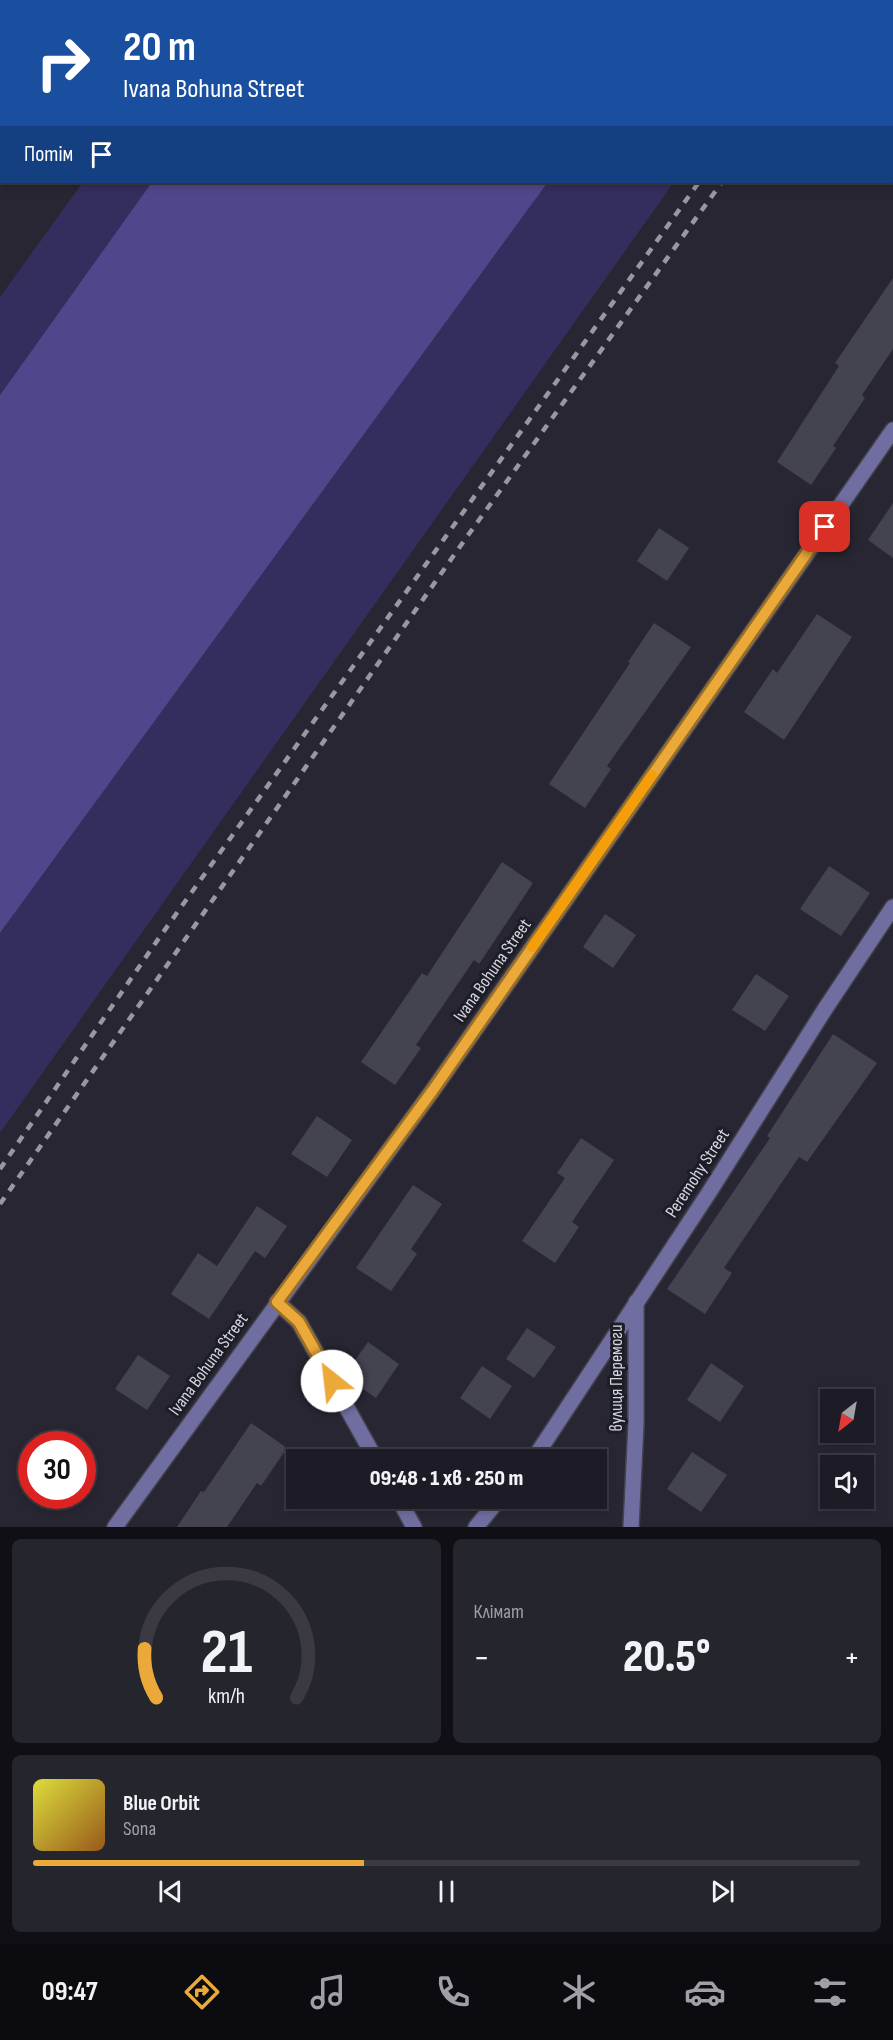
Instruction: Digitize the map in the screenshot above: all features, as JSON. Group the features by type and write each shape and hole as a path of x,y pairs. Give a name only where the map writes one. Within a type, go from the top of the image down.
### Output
{"street":[{"name":"Ivana Bohuna Street","path":"115,1527 433,1090 893,430"},
{"name":"Peremohy Street","path":"540,1449 893,908"},
{"name":"вулиця Перемоги","path":"631,1527 636,1424 636,1301"},
{"path":"277,1302 299,1322 370,1449"},
{"path":"404,1509 414,1527"},
{"path":"476,1527 491,1509"}],"shaded area":[{"path":"82,183 151,183 0,395 0,297"},
{"path":"151,183 547,183 0,933 0,395"},
{"path":"547,183 673,183 0,1133 0,933"}],"building":[{"path":"893,278 893,349 862,395 865,398 833,446 836,448 811,485 777,462 839,366 835,363"},
{"path":"893,503 893,558 868,540"},
{"path":"659,528 689,548 667,581 637,561"},
{"path":"817,614 852,637 784,740 744,712 773,669 777,673"},
{"path":"654,623 691,647 607,766 611,769 585,808 549,784"},
{"path":"502,862 533,883 479,964 474,960 416,1045 421,1048 395,1085 361,1062 422,973 427,976"},
{"path":"829,866 870,893 841,936 800,909"},
{"path":"605,914 636,935 613,968 583,947"},
{"path":"756,974 789,996 765,1031 732,1010"},
{"path":"833,1034 877,1063 807,1162 799,1157 724,1268 732,1273 705,1314 667,1289 770,1138 767,1136"},
{"path":"317,1116 352,1140 327,1177 291,1154"},
{"path":"581,1138 614,1160 572,1222 579,1227 555,1263 522,1241 565,1178 557,1173"},
{"path":"413,1185 442,1204 411,1249 417,1254 391,1291 356,1268"},
{"path":"257,1206 287,1226 265,1258 255,1251 209,1319 171,1294 198,1253 217,1266"},
{"path":"527,1328 556,1347 534,1378 506,1359"},
{"path":"368,1342 399,1364 376,1398 344,1376"},
{"path":"138,1355 170,1376 147,1410 115,1389"},
{"path":"711,1363 744,1386 720,1422 687,1400"},
{"path":"482,1366 512,1386 490,1419 460,1398"},
{"path":"251,1423 287,1448 261,1486 257,1483 227,1527 177,1527 201,1491 204,1492"},
{"path":"692,1452 727,1475 701,1512 667,1489"}],"railway":[{"path":"0,1169 159,938 698,183"},
{"path":"0,1204 466,538 721,183"}],"slow traffic":[{"path":"532,947 652,775"}],"route":[{"path":"332,1381 299,1322 277,1302 433,1090 825,527"}]}
